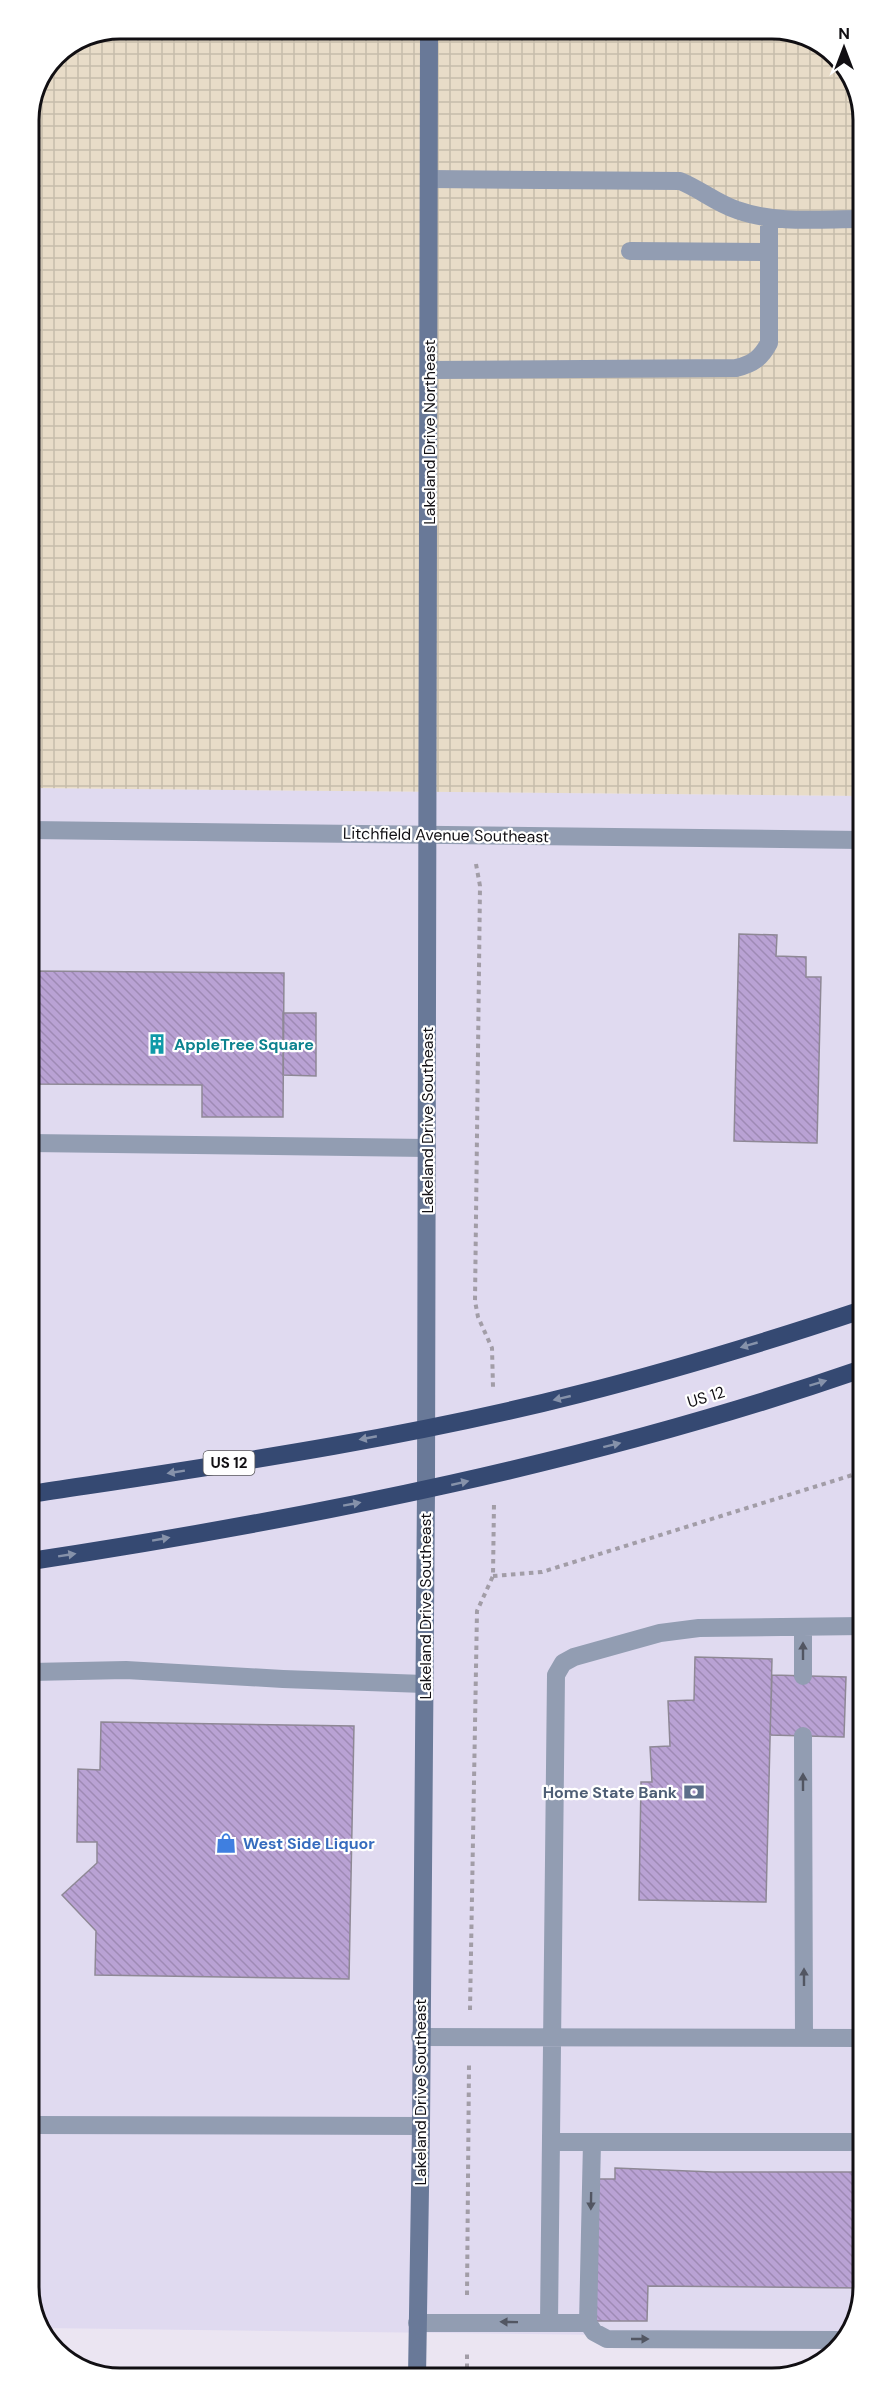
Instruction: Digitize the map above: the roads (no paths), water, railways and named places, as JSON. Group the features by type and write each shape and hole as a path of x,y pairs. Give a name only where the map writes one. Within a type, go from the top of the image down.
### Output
{"highway":[{"name":"US 12","path":"39,1493 313,1449 579,1394 772,1339 853,1313"},
{"name":"US 12","path":"39,1560 426,1491 649,1436 853,1372"}],"main road":[{"name":"Lakeland Drive Northeast","path":"429,39 429,835"},
{"name":"Lakeland Drive Southeast","path":"417,2368 426,1491 429,835"}],"street":[{"path":"429,179 680,180 700,189 714,200 769,219 853,219"},
{"path":"429,370 736,368 750,365 762,356 769,343 769,219"},
{"path":"630,251 769,252"},
{"name":"Litchfield Avenue Southeast","path":"39,830 853,840"},
{"path":"39,1143 427,1148"},
{"path":"549,2323 556,1675 563,1663 660,1633 699,1628 853,1626"},
{"path":"803,1627 803,1676"},
{"path":"39,1672 137,1671 424,1684"},
{"path":"803,1736 804,2036"},
{"path":"420,2037 470,2035 853,2038"},
{"path":"39,2125 421,2126"},
{"path":"552,2142 853,2142"},
{"path":"592,2142 588,2323 594,2332 608,2339 833,2340"},
{"path":"417,2323 467,2321 588,2323"}],"place":[{"name":"AppleTree Square","path":"157,1044"},
{"name":"Home State Bank","path":"694,1792"},
{"name":"West Side Liquor","path":"226,1843"}]}
